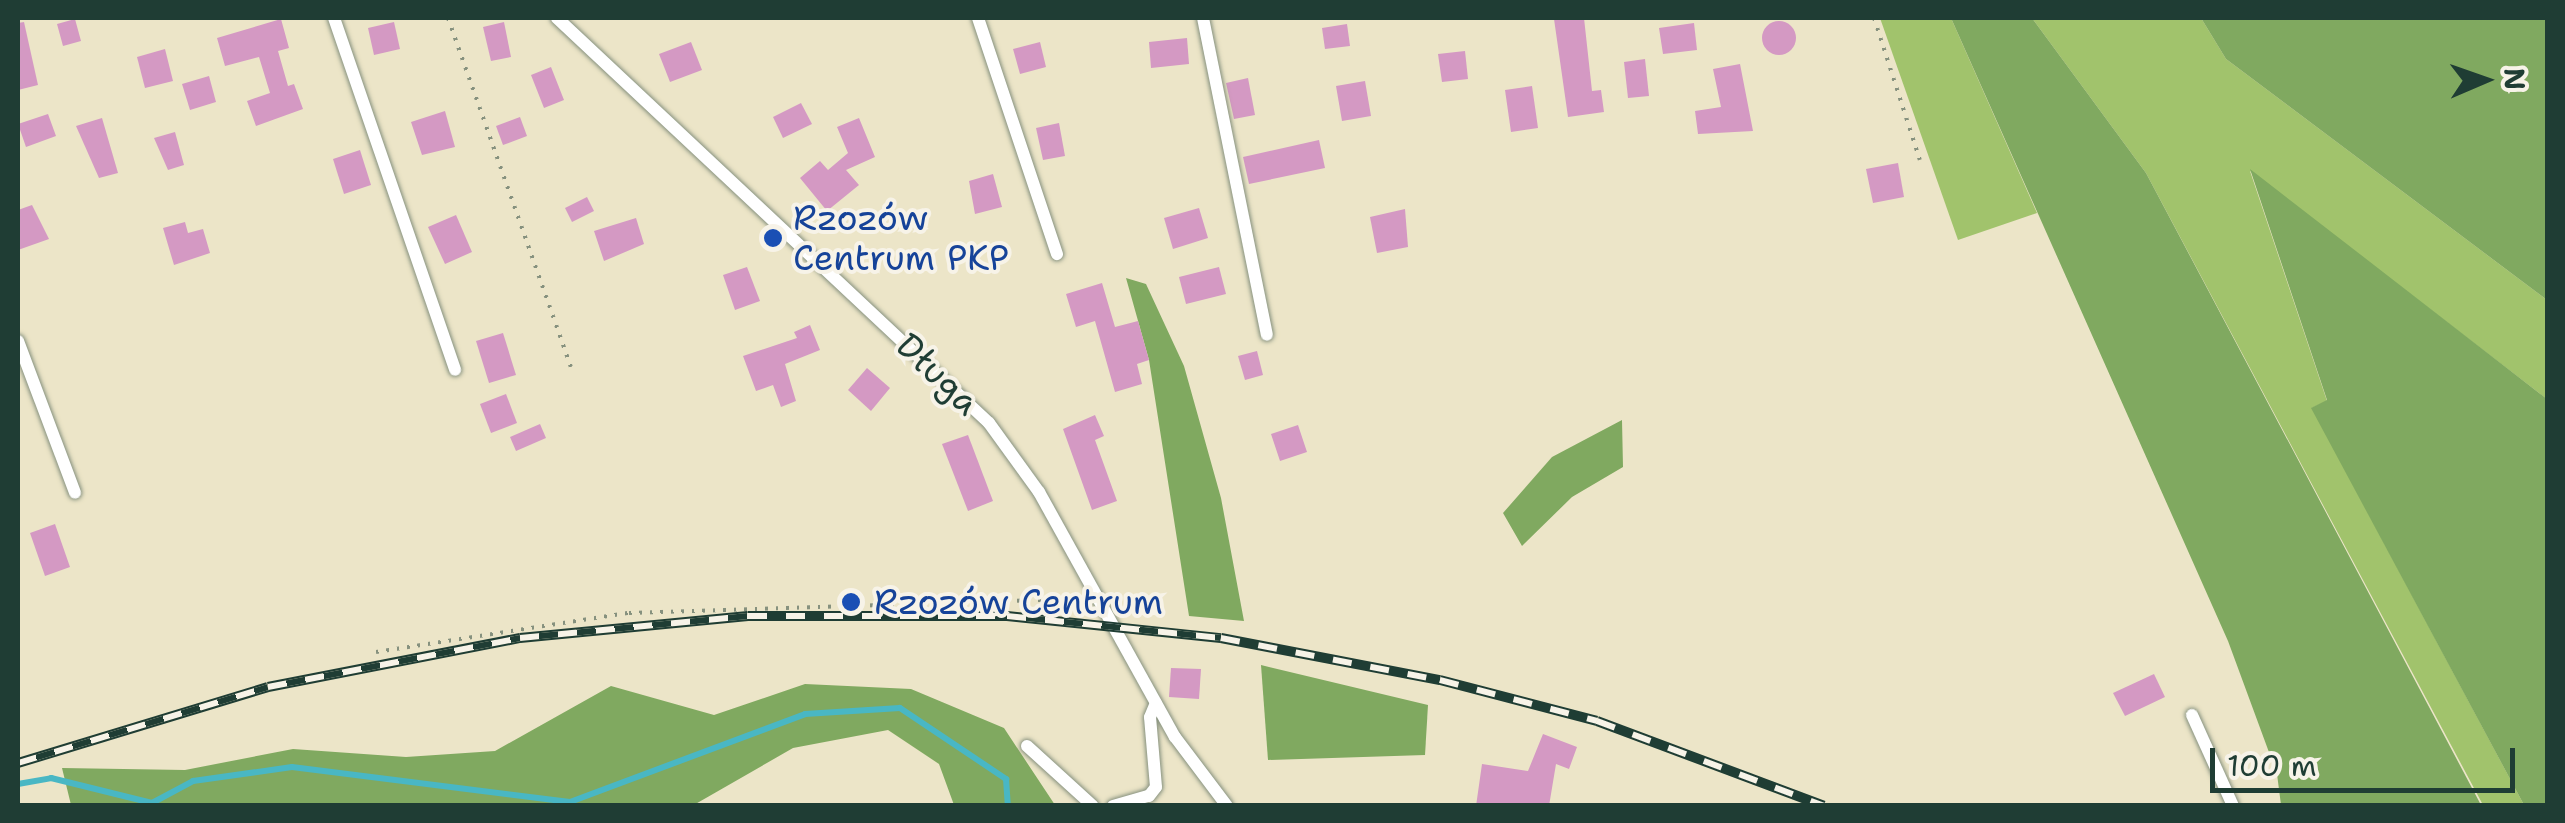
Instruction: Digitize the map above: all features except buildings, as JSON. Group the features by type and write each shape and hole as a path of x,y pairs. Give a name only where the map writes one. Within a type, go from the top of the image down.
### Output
{"lane":[{"path":"334,18 456,370"},
{"name":"Długa","path":"557,18 964,395 1039,492 1156,703 1227,806"},
{"path":"978,18 1056,254"},
{"path":"1203,18 1267,334"},
{"path":"18,341 75,493"},
{"path":"1114,806 1149,796 1156,787 1150,717 1156,703"},
{"path":"2192,716 2232,806"},
{"path":"1027,746 1092,806"}],"path":[{"path":"448,18 571,366"},
{"path":"1874,18 1920,160"},
{"path":"376,652 629,613 859,602 1072,603 1095,593"}],"green space":[{"path":"1880,18 1951,18 2037,213 1958,240"},
{"path":"1951,18 2032,18 2146,173 2481,805 2281,805 2277,774 2228,641"},
{"path":"2032,18 2201,18 2226,59 2547,300 2547,399 2250,171 2327,401 2312,408 2524,805 2483,805 2146,173"},
{"path":"2201,18 2547,18 2547,300 2226,59"},
{"path":"2250,169 2547,399 2547,805 2524,805 2311,408 2327,400"},
{"path":"1126,278 1146,284 1184,366 1221,498 1244,621 1189,616 1149,360"},
{"path":"1622,420 1623,467 1572,497 1522,546 1503,513 1552,457"},
{"path":"1261,665 1428,705 1425,755 1268,760"},
{"path":"805,684 911,689 1004,728 1055,805 954,805 939,764 888,730 793,748 692,806 71,805 62,768 185,770 293,749 406,757 495,751 611,686 714,715"}],"waterway":[{"path":"18,784 51,778 152,803 193,781 292,767 570,802 805,714 900,708 1006,779 1008,806"}],"railway":[{"path":"18,763 268,687 520,638 748,616 1007,616 1221,638 1440,680 1597,721 1824,806"}],"place":[{"name":"Rzozów Centrum PKP","path":"773,238"},
{"name":"Rzozów Centrum","path":"851,602"}]}
